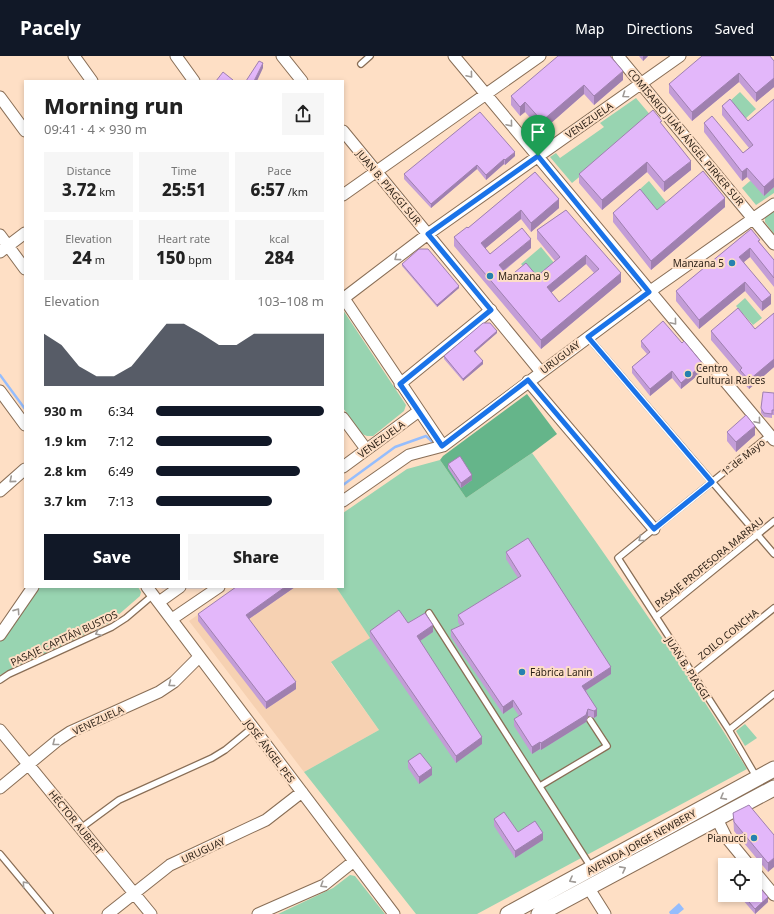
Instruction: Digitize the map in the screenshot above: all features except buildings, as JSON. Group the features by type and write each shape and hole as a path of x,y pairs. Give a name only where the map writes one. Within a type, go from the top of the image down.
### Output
{"main road":[{"name":"AVENIDA JORGE NEWBERY","path":"508,914 774,770"},
{"name":"AVENIDA JORGE NEWBERY","path":"539,914 774,788"}],"street":[{"path":"74,56 91,80"},
{"path":"176,56 193,80"},
{"path":"282,56 301,80"},
{"path":"454,56 649,292 773,436"},
{"path":"344,194 367,176 376,172 540,56"},
{"name":"COMISARIO JUÁN ÁNGEL PIRKER SUR","path":"618,56 774,244"},
{"name":"VENEZUELA","path":"344,296 428,234 680,56"},
{"path":"0,97 24,130"},
{"name":"JUAN B. PIAGGI SUR","path":"344,132 541,372"},
{"name":"URUGUAY","path":"344,500 409,455 442,446 528,380 774,204"},
{"path":"4,249 24,234"},
{"path":"0,235 4,249 24,267"},
{"path":"344,299 442,446"},
{"path":"400,384 491,310"},
{"path":"528,380 654,529"},
{"path":"0,391 24,424"},
{"name":"VENEZUELA","path":"344,466 419,412"},
{"path":"344,419 366,449"},
{"path":"0,491 24,470"},
{"path":"0,635 32,588"},
{"path":"153,595 177,588"},
{"path":"172,619 218,588"},
{"name":"JOSÉ ÁNGEL PES","path":"153,595 394,914"},
{"name":"VENEZUELA","path":"0,788 70,732 159,692 174,682 199,657"},
{"name":"HÉCTOR AUBERT","path":"0,730 151,914"},
{"name":"URUGUAY","path":"108,914 170,865 266,820 302,792"},
{"path":"717,818 726,838 743,858"},
{"path":"258,914 324,885 354,861"},
{"path":"762,880 774,895"},
{"path":"588,887 605,914"}],"lane":[{"path":"361,64 370,56"},
{"path":"588,337 774,554"},
{"name":"1º de Mayo","path":"618,558 712,482 773,436"},
{"name":"PASAJE PROFESORA MARRAU","path":"656,617 774,521"},
{"name":"JUAN B. PIAGGI","path":"618,558 729,730 757,778"},
{"name":"PASAJE CAPITÁN BUSTOS","path":"0,680 112,627 126,618 153,595"},
{"name":"ZOILO CONCHA","path":"692,674 774,608"},
{"path":"429,613 592,869"},
{"path":"729,730 774,694"},
{"path":"540,786 607,746 590,720"},
{"path":"81,828 119,800 212,758 225,750 253,727"},
{"path":"0,854 50,914"}],"shaded area":[{"path":"236,588 337,588 370,638 331,663 379,730 304,772 189,621"}],"green space":[{"path":"740,92 756,109 745,119 730,101"},
{"path":"636,98 652,117 572,183 550,157 556,153 560,158 604,127 600,123"},
{"path":"649,181 666,202 657,210 639,190"},
{"path":"750,181 774,187 774,193 756,205 742,188"},
{"path":"774,211 774,234 765,222 765,217"},
{"path":"541,247 555,264 536,281 521,264"},
{"path":"745,298 762,318 753,325 736,306"},
{"path":"344,312 406,405 404,411 373,436 362,434 344,409"},
{"path":"527,394 557,434 466,498 440,460 443,456"},
{"path":"532,453 588,530 696,688 747,769 477,914 416,914 304,772 379,730 331,662 370,638 337,588 344,588 344,512 407,469 440,460 466,498"},
{"path":"36,588 139,588 141,592 140,596 109,623 0,675 0,641"},
{"path":"745,724 757,738 745,746 736,731"},
{"path":"350,875 355,876 385,914 278,914 333,888"}],"water":[{"path":"679,903 684,909 678,914 670,914 669,912"}],"waterway":[{"path":"0,375 24,408"},
{"path":"344,484 395,447 426,436 434,443"}],"place":[{"name":"Manzana 5","path":"732,263"},
{"name":"Manzana 9","path":"490,276"},
{"name":"Centro Cultural Raíces","path":"688,374"},
{"name":"Fábrica Lanin","path":"522,672"},
{"name":"Pianucci","path":"754,838"}],"route":[{"path":"538,156 649,292 588,337 712,482 654,529 576,439 528,380 442,446 400,384 491,310 428,234 538,156"}]}
